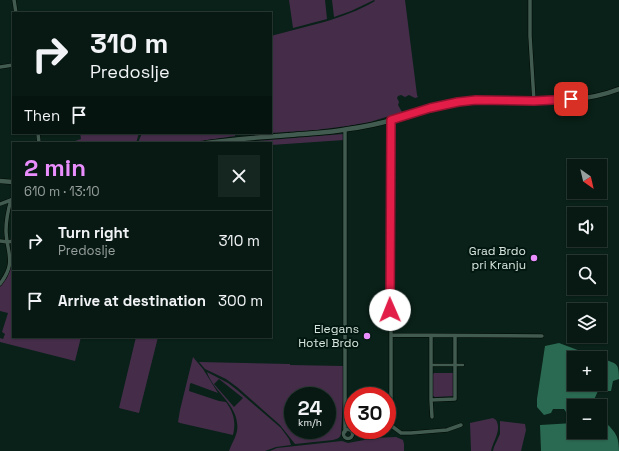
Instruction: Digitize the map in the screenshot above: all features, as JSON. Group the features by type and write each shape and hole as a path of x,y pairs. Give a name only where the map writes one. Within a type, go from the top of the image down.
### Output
{"street":[{"path":"14,0 16,12"},
{"path":"530,0 530,36 534,101"},
{"path":"0,67 12,66"},
{"path":"214,142 345,130 391,120 430,108 458,102 476,100 534,101 571,99 608,94 619,89"},
{"path":"391,120 391,421 393,427 400,433 447,430 461,425"},
{"path":"344,387 345,130"},
{"path":"0,181 12,182"},
{"path":"0,204 12,199"},
{"path":"0,284 7,274 10,264 6,232 7,212 12,199"},
{"path":"0,241 8,242 12,240"},
{"path":"391,335 542,336"},
{"path":"431,336 432,417"},
{"path":"431,400 455,399 455,336"},
{"path":"431,365 463,365"}],"shaded area":[{"path":"289,0 325,0 327,19 293,28"},
{"path":"332,0 374,0 334,17"},
{"path":"374,0 405,0 418,97 415,98 409,95 405,97 401,95 398,96 398,105 402,112 370,122 316,130 272,133 272,36 337,18 363,8 375,1"},
{"path":"80,134 139,134 136,142 75,142 81,139"},
{"path":"142,134 235,134 235,136 193,142 138,142"},
{"path":"343,134 344,140 272,145 272,142 257,141"},
{"path":"12,244 12,338 81,338 75,361 0,342 0,338 3,339 5,334 2,332 8,313 0,311 0,286 7,278 11,265"},
{"path":"136,338 158,338 139,413 119,408"},
{"path":"559,343 580,351 567,351 567,391 598,391 594,399 567,399 567,412 564,409 553,409 551,413 544,415 537,407 537,399 545,346"},
{"path":"193,357 203,369 218,393 191,383 189,391 226,402 234,418 233,435 178,422"},
{"path":"607,361 616,364 618,369 619,379 613,381 611,391 607,391"},
{"path":"199,362 343,366 341,435 336,439 336,387 284,387 284,430 237,387 226,379 205,369"},
{"path":"207,372 228,383 281,428 284,432 284,439 289,439 291,445 276,447 265,451 229,451 237,431 237,422 231,407 215,386","holes":["219,379 243,398 234,407 214,384"]},
{"path":"434,373 453,373 453,396 433,396"},
{"path":"493,418 498,424 498,432 491,451 471,451 470,423"},
{"path":"500,421 525,424 526,430 521,451 493,451 500,434"},
{"path":"567,423 567,439 607,439 607,424 617,437 619,451 541,451 540,425"},
{"path":"396,437 403,440 404,451 270,451 277,448 342,441 348,443 370,439 396,439"},
{"path":"291,439 336,439 333,440 295,444"}],"place":[{"name":"Grad Brdo pri Kranju","path":"534,258"},
{"name":"Elegans Hotel Brdo","path":"367,336"}],"route":[{"path":"390,310 391,120 443,104 458,102 476,100 534,101 571,99"}]}
